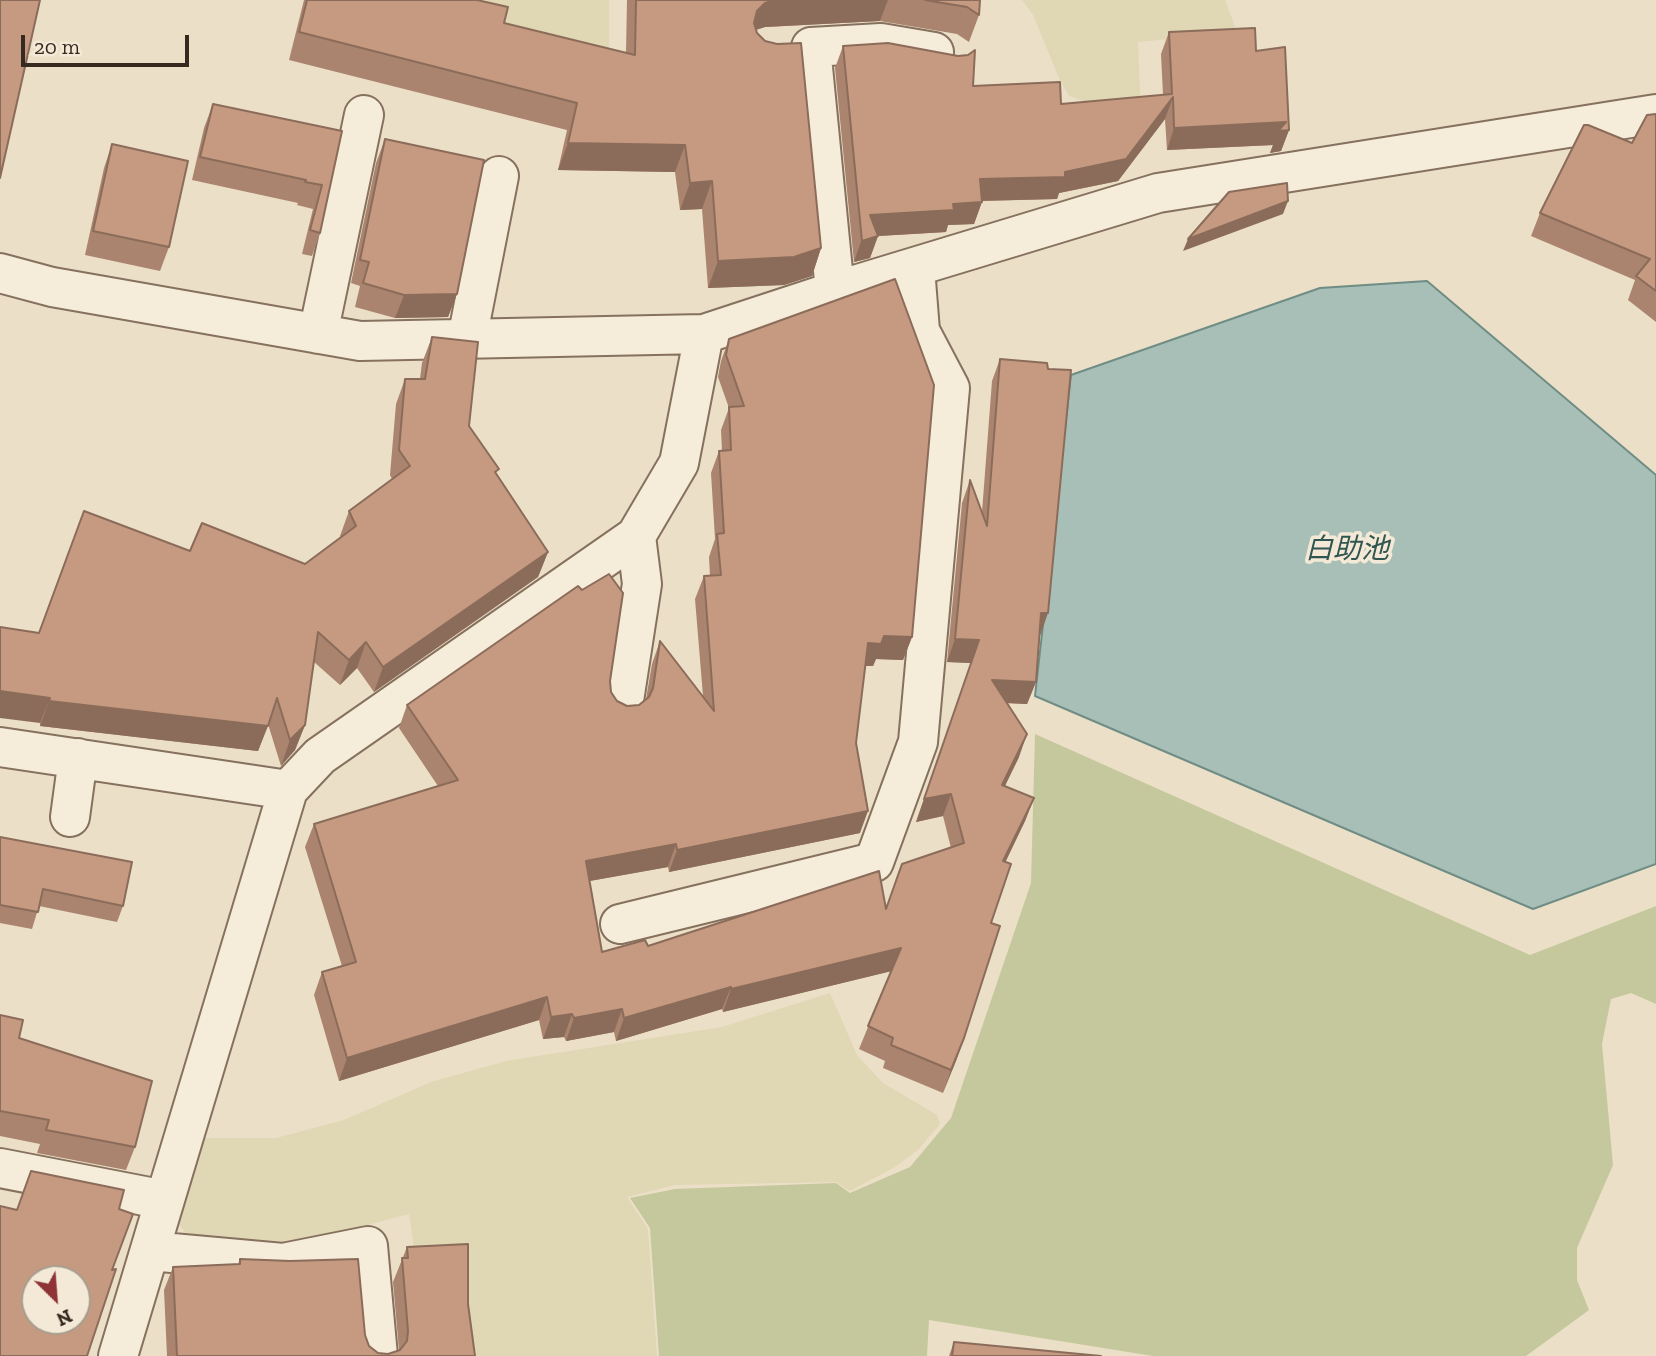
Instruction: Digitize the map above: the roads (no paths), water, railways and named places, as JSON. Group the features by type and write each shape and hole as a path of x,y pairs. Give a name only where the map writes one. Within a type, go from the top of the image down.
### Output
{"street":[{"path":"835,291 794,48 881,43 953,56"},
{"path":"0,272 52,287 360,341 704,334 835,291 1158,193 1656,114"},
{"path":"318,334 365,115"},
{"path":"467,339 499,176"},
{"path":"620,924 874,862 918,742 950,388 920,331 915,268"},
{"path":"118,1356 288,790 320,756 636,536 678,463 704,334"},
{"path":"623,707 642,584 636,536"},
{"path":"0,747 288,790"},
{"path":"70,817 78,758"},
{"path":"0,1168 165,1200"},
{"path":"150,1251 283,1262 368,1246 378,1356"}],"water":[{"name":"白助池","path":"1427,281 1656,475 1656,864 1533,909 1035,696 1071,375 1320,288"}]}
